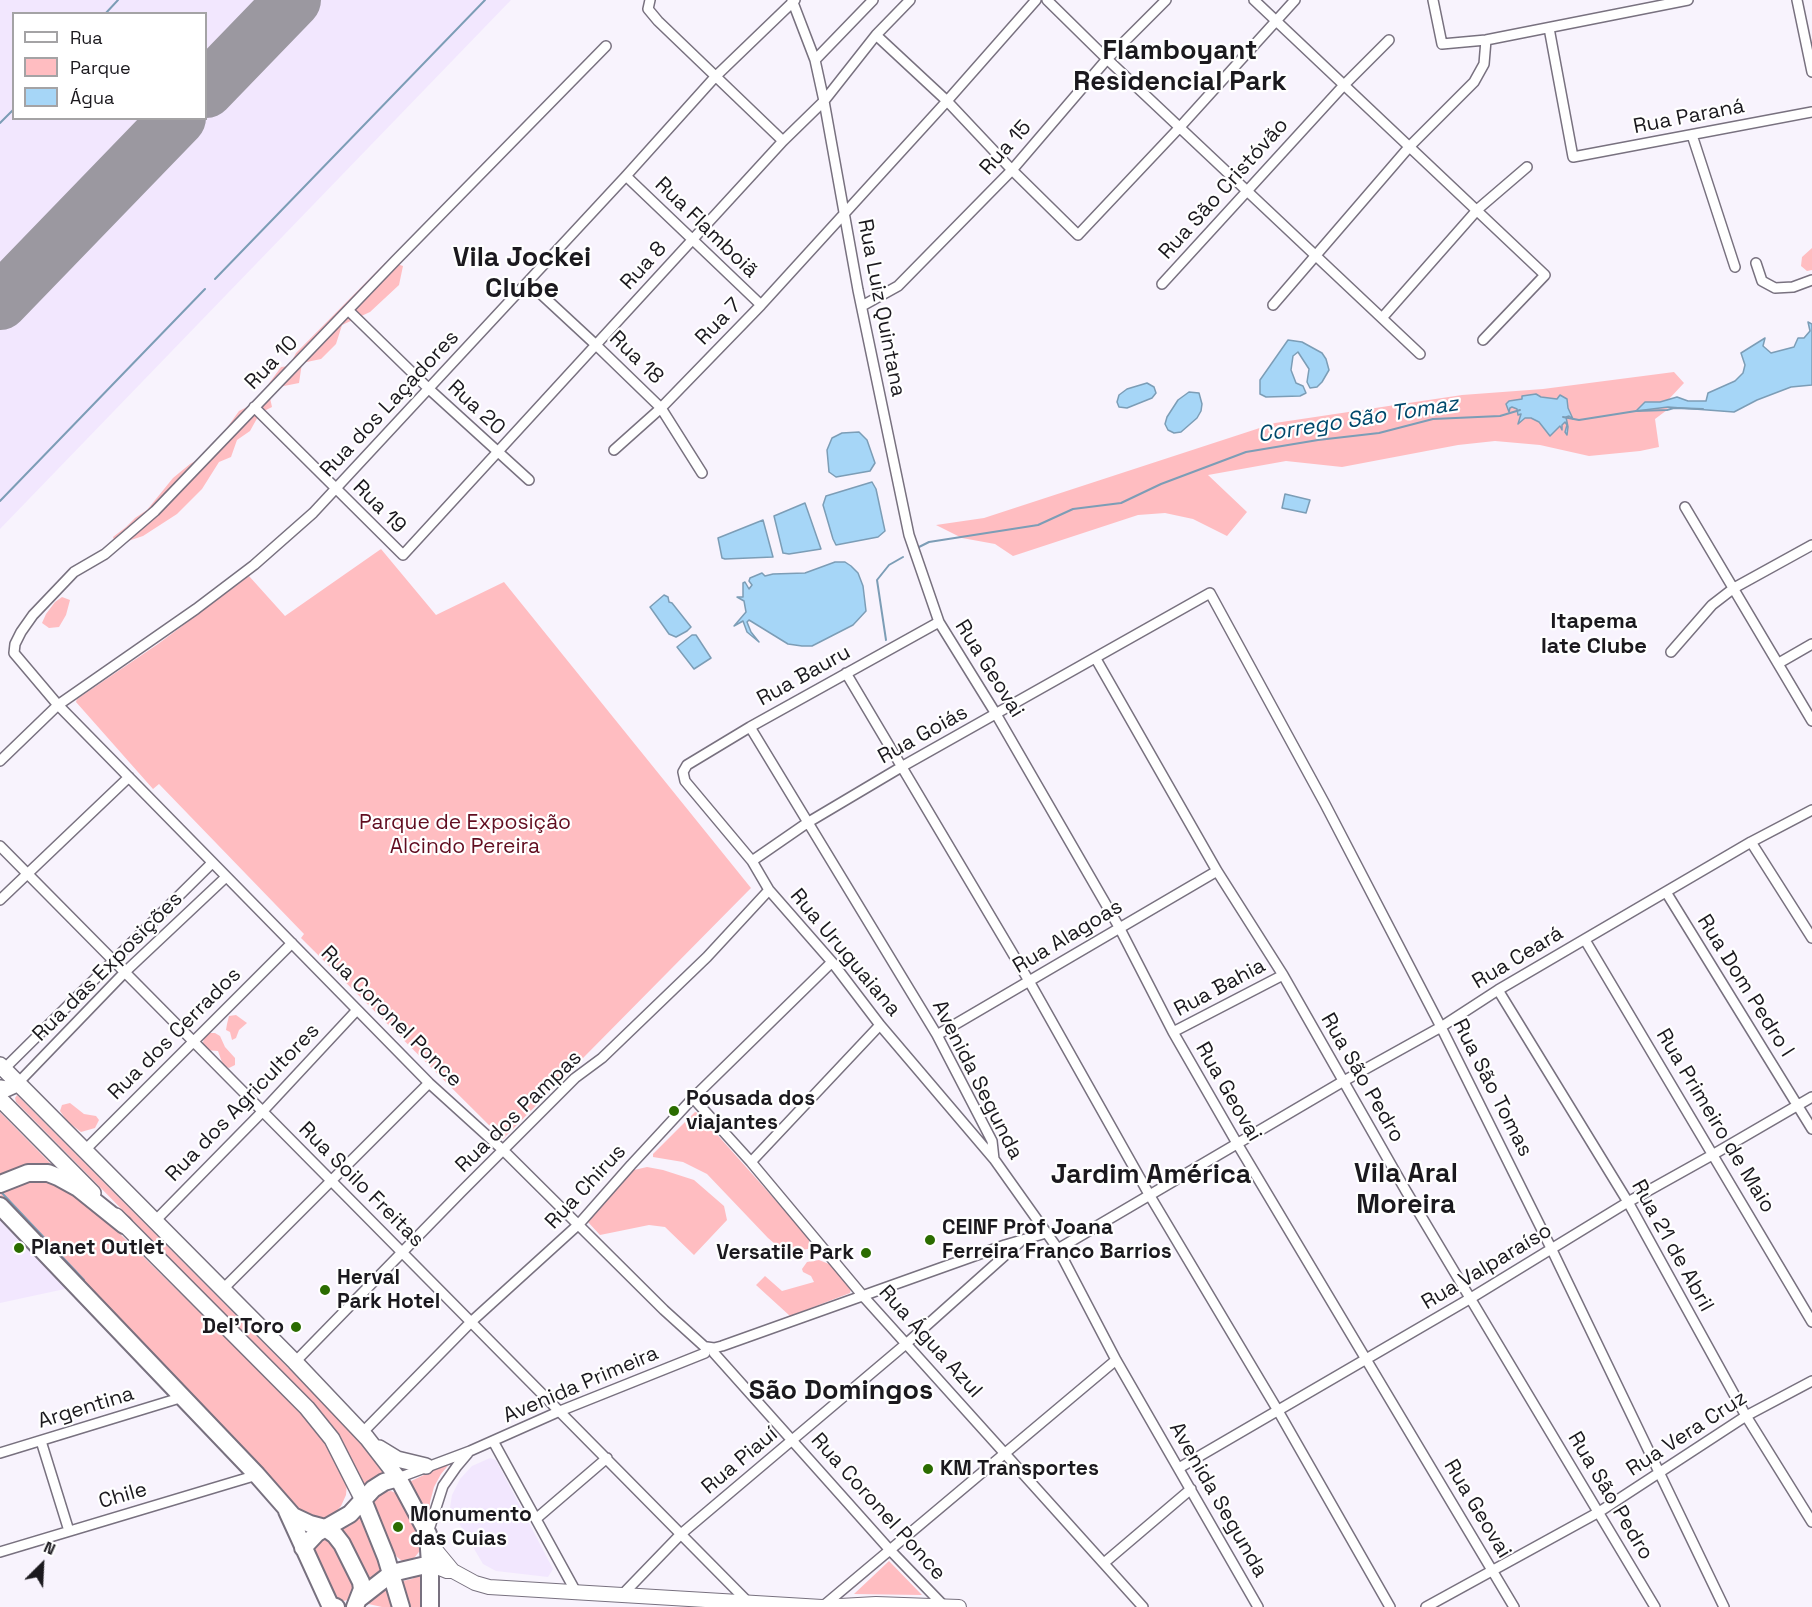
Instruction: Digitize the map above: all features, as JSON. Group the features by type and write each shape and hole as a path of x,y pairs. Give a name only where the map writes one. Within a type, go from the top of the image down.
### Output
{"highway":[{"path":"0,1184 28,1173 48,1173 78,1188 124,1225"},
{"path":"0,1206 257,1475 293,1516 303,1522 325,1528 335,1535 358,1574 362,1589 357,1602"},
{"path":"303,1548 317,1533 350,1514 373,1489 384,1482 398,1478 428,1538 406,1566 357,1602"},
{"path":"363,1500 430,1607"},
{"path":"285,1507 332,1606"},
{"path":"401,1607 406,1566"}],"main road":[{"path":"2,1067 295,1362 365,1436 398,1478"},
{"path":"0,1088 6,1089 17,1084"},
{"path":"0,1099 307,1408 332,1439 363,1500"},
{"path":"365,1436 385,1453 397,1459 426,1466"}],"street":[{"path":"650,0 648,9 658,21 783,141"},
{"path":"815,60 873,0"},
{"name":"Rua 8","path":"403,555 783,141 824,101 876,35 910,0"},
{"path":"844,214 1036,0"},
{"path":"1047,0 1420,354"},
{"name":"Rua 15","path":"862,306 898,286 1012,170 1107,59 1166,0"},
{"path":"1254,0 1478,209 1545,275 1483,340"},
{"path":"876,35 947,100 1012,170 1078,235 1295,0"},
{"path":"1432,0 1442,44 1486,40 1688,0"},
{"path":"1797,0 1812,72"},
{"name":"Rua Luiz Quintana","path":"793,1 815,60 824,101 862,306 909,535 939,622"},
{"name":"Rua dos Laçadores","path":"0,762 58,705 196,609 254,565 313,513 715,77 793,1"},
{"name":"Rua Paraná","path":"1549,28 1573,157 1812,112"},
{"name":"Rua São Cristóvão","path":"1162,284 1344,85 1389,40"},
{"path":"1273,305 1410,146 1474,82 1484,63 1486,40"},
{"name":"Rua 10","path":"58,705 14,653 15,644 21,632 33,615 74,572 105,554 155,511 606,46"},
{"path":"1692,135 1735,267"},
{"path":"1382,318 1478,209 1527,167"},
{"name":"Rua Flamboiã","path":"626,176 760,305"},
{"name":"Rua 7","path":"614,450 661,408 844,214"},
{"path":"1756,263 1762,280 1775,288 1793,287 1812,280"},
{"name":"Rua 18","path":"528,282 661,408 702,473"},
{"name":"Rua 20","path":"348,310 429,389 529,480"},
{"name":"Rua 19","path":"254,407 403,555"},
{"path":"1685,507 1812,721"},
{"path":"1671,652 1712,605 1734,588 1812,545"},
{"name":"Rua Goiás","path":"752,861 807,823 903,766 1210,593"},
{"name":"Rua São Tomas","path":"1210,593 1325,804 1441,1027 1552,1250 1724,1607"},
{"name":"Rua Bauru","path":"687,765 750,727 939,622"},
{"name":"Rua Geovai","path":"939,622 996,714 1119,927 1173,1032 1238,1145 1514,1607"},
{"path":"1779,663 1812,644"},
{"name":"Rua São Pedro","path":"1096,659 1217,871 1283,975 1342,1082 1655,1607"},
{"path":"846,673 1029,981 1150,1196 1277,1409 1390,1607"},
{"name":"Rua Coronel Ponce","path":"58,705 429,1083 504,1150 664,1310 710,1351 793,1440 889,1549 943,1605"},
{"name":"Avenida Segunda","path":"750,727 937,1035 992,1141 994,1159 1058,1250 1116,1360 1258,1607"},
{"name":"Rua Uruguaiana","path":"687,765 683,772 685,781 752,861 769,890 832,962 880,1025 994,1159"},
{"path":"0,900 129,777"},
{"name":"Rua Ceará","path":"1058,1250 1342,1082 1441,1027 1498,990 1812,810"},
{"path":"1751,843 1812,938"},
{"name":"Rua Soilo Freitas","path":"0,846 747,1601"},
{"name":"Rua das Exposições","path":"2,1067 114,961 212,863"},
{"name":"Rua Alagoas","path":"937,1035 1217,871"},
{"name":"Rua das Exposições","path":"17,1084 125,972 226,877"},
{"name":"Rua dos Pampas","path":"295,1362 576,1078 603,1058 706,957 769,890"},
{"name":"Rua Dom Pedro I","path":"1666,892 1812,1129"},
{"name":"Rua Primeiro de Maio","path":"1585,940 1812,1322"},
{"name":"Rua dos Cerrados","path":"84,1151 292,943"},
{"name":"Rua Chirus","path":"365,1436 471,1322 579,1224 693,1098 832,962"},
{"name":"Rua Bahia","path":"1173,1032 1283,975"},
{"name":"Rua 21 de Abril","path":"1498,990 1628,1202 1746,1416 1812,1522"},
{"name":"Rua dos Agricultores","path":"155,1221 263,1111 357,1010"},
{"path":"751,1162 880,1025"},
{"path":"222,1290 429,1083"},
{"name":"Rua Valparaíso","path":"1179,1467 1471,1298 1628,1202 1812,1096"},
{"name":"Rua Água Azul","path":"693,1098 751,1162 863,1296 1143,1607"},
{"name":"Avenida Primeira","path":"398,1478 470,1451 560,1411 710,1351 1005,1245 1046,1233"},
{"name":"Rua Piauí","path":"623,1594 681,1534 907,1343 1020,1242"},
{"path":"822,1606 1116,1360"},
{"name":"Rua Vera Cruz","path":"1426,1607 1599,1512 1746,1416 1812,1381"},
{"name":"Argentina","path":"0,1453 183,1397"},
{"path":"41,1441 69,1531"},
{"path":"494,1441 576,1592"},
{"name":"Avenida Primeira","path":"428,1538 443,1486 470,1451"},
{"path":"537,1518 607,1458"},
{"name":"Chile","path":"0,1552 257,1475"},
{"path":"1104,1563 1191,1489"},
{"path":"428,1538 453,1572 464,1579 489,1587 747,1601 775,1605 943,1605 959,1607"},
{"path":"406,1566 453,1572"}],"shaded area":[{"path":"0,0 511,0 0,529"},
{"name":"Planet Outlet","path":"0,1208 74,1287 0,1303"},
{"path":"490,1458 496,1460 553,1569 548,1577 496,1571 483,1564 450,1508 452,1495 460,1479 472,1466"}],"green space":[{"path":"1812,248 1812,270 1807,271 1801,266 1802,257"},
{"path":"385,263 403,266 399,285 370,312 342,325 336,344 321,359 302,363 299,383 279,387 270,398 272,407 260,413 250,431 237,440 231,457 219,462 202,489 177,514 143,536 116,545 113,537 147,510 173,478 219,439 239,411 262,393 281,367 289,366 296,353"},
{"path":"1674,372 1684,383 1669,399 1667,410 1655,419 1659,447 1640,451 1589,456 1540,445 1495,441 1458,445 1342,467 1286,461 1208,475 1247,512 1227,536 1193,519 1165,513 1138,515 1013,556 995,544 962,538 936,525 984,518 1275,423 1462,395 1543,389"},
{"name":"Parque de Exposição Alcindo Pereira","path":"381,549 436,615 504,582 751,888 503,1139 301,938 304,934 159,784 153,789 76,702 77,699 158,644 249,576 285,616"},
{"path":"62,597 70,600 66,615 59,627 49,628 42,623 55,602"},
{"path":"236,1015 247,1023 232,1040 230,1032 226,1030 229,1016"},
{"path":"208,1033 220,1036 225,1047 235,1058 235,1065 229,1068 223,1065 218,1051 206,1050 202,1047"},
{"path":"17,1095 356,1436 386,1475 365,1488 328,1425 305,1395 16,1102"},
{"path":"70,1103 84,1114 96,1116 99,1120 95,1128 81,1132 67,1121 60,1111 62,1105"},
{"path":"0,1112 52,1165 52,1166 0,1178"},
{"path":"695,1112 809,1238 808,1249 791,1251 780,1248 707,1174 683,1162 653,1157 653,1154"},
{"path":"647,1167 694,1180 724,1206 727,1220 694,1255 665,1227 649,1225 600,1235 587,1221 634,1170"},
{"path":"39,1177 59,1185 113,1227 290,1401 319,1433 347,1482 346,1495 341,1506 333,1515 328,1518 310,1518 295,1509 0,1198 1,1191"},
{"path":"819,1260 829,1264 851,1288 850,1293 790,1316 756,1285 765,1276 782,1291 814,1282 811,1276 802,1269 807,1262"},
{"path":"451,1462 434,1487 428,1521 407,1483"},
{"path":"391,1491 400,1495 421,1537 422,1548 408,1562 402,1561 391,1552 373,1505 375,1497 382,1492"},
{"path":"362,1511 386,1572 366,1585 340,1530 351,1525"},
{"path":"325,1540 335,1543 356,1584 352,1597 348,1600 334,1598 314,1551 320,1542"},
{"path":"889,1561 922,1595 854,1594"},
{"path":"425,1571 426,1607 407,1607 403,1581 412,1579"},
{"path":"390,1584 394,1607 364,1603"}],"water":[{"path":"1808,322 1812,324 1812,385 1791,387 1734,412 1668,407 1636,411 1645,402 1660,402 1677,397 1688,401 1706,401 1708,393 1735,381 1743,373 1745,365 1741,353 1765,338 1763,346 1771,353 1794,347 1798,338 1804,338 1810,331"},
{"path":"1288,340 1302,342 1322,353 1329,370 1317,387 1310,388 1307,382 1309,369 1298,352 1293,356 1291,370 1296,383 1303,386 1306,393 1300,396 1266,397 1260,394 1260,380"},
{"path":"1147,383 1154,387 1156,393 1152,398 1127,408 1119,407 1117,402 1119,395 1127,389"},
{"path":"1189,392 1199,393 1201,411 1197,418 1181,432 1174,433 1168,430 1165,424 1167,417 1178,400"},
{"path":"1536,394 1557,399 1560,395 1567,399 1573,419 1566,417 1567,435 1565,422 1562,430 1560,426 1550,436 1539,422 1531,418 1525,418 1518,424 1521,414 1518,415 1517,409 1512,407 1509,412 1506,404 1509,401 1522,399 1522,396"},
{"path":"859,432 867,440 875,463 870,471 836,477 829,472 827,450 832,438 842,433"},
{"path":"872,482 876,489 885,531 878,537 836,545 823,505 826,496"},
{"path":"1285,494 1310,500 1306,513 1282,508"},
{"path":"805,503 821,549 783,553 774,516"},
{"path":"763,520 773,557 722,558 718,538"},
{"path":"835,562 845,562 851,566 858,573 863,586 866,611 853,625 812,646 788,644 749,620 747,622 751,632 759,642 747,632 743,621 734,626 746,612 744,601 737,597 743,597 743,583 745,582 749,589 752,585 750,578 762,573 765,576 805,573"},
{"path":"664,595 691,627 676,637 669,634 650,607"},
{"path":"692,635 696,635 711,658 694,669 677,647"}],"waterway":[{"path":"107,12 118,0"},
{"path":"215,279 485,0"},
{"path":"0,123 12,111"},
{"path":"0,501 205,289"},
{"name":"Corrego São Tomaz","path":"1563,417 1579,420 1636,411 1674,408 1703,409"},
{"name":"Corrego São Tomaz","path":"917,548 929,542 1038,525 1073,509 1121,503 1161,484 1246,452 1379,433 1433,419 1500,416 1520,410"},
{"name":"Corrego São Tomaz","path":"886,640 877,580 889,565 903,557"},
{"path":"2,1193 84,1280"}],"runway":[{"path":"207,89 293,0"},
{"path":"0,302 176,120"}],"place":[{"name":"Pousada dos viajantes","path":"674,1111"},
{"name":"CEINF Prof Joana Ferreira Franco Barrios","path":"930,1240"},
{"name":"Planet Outlet","path":"19,1248"},
{"name":"Versatile Park","path":"866,1253"},
{"name":"Herval Park Hotel","path":"325,1290"},
{"name":"Del'Toro","path":"296,1327"},
{"name":"KM Transportes","path":"928,1469"},
{"name":"Monumento das Cuias","path":"398,1527"}],"district":[{"name":"Flamboyant Residencial Park","path":"1180,68"},
{"name":"Vila Jockei Clube","path":"522,274"},
{"name":"Itapema Iate Clube","path":"1594,634"},
{"name":"Jardim América","path":"1151,1176"},
{"name":"Vila Aral Moreira","path":"1406,1190"},
{"name":"São Domingos","path":"841,1392"}]}
